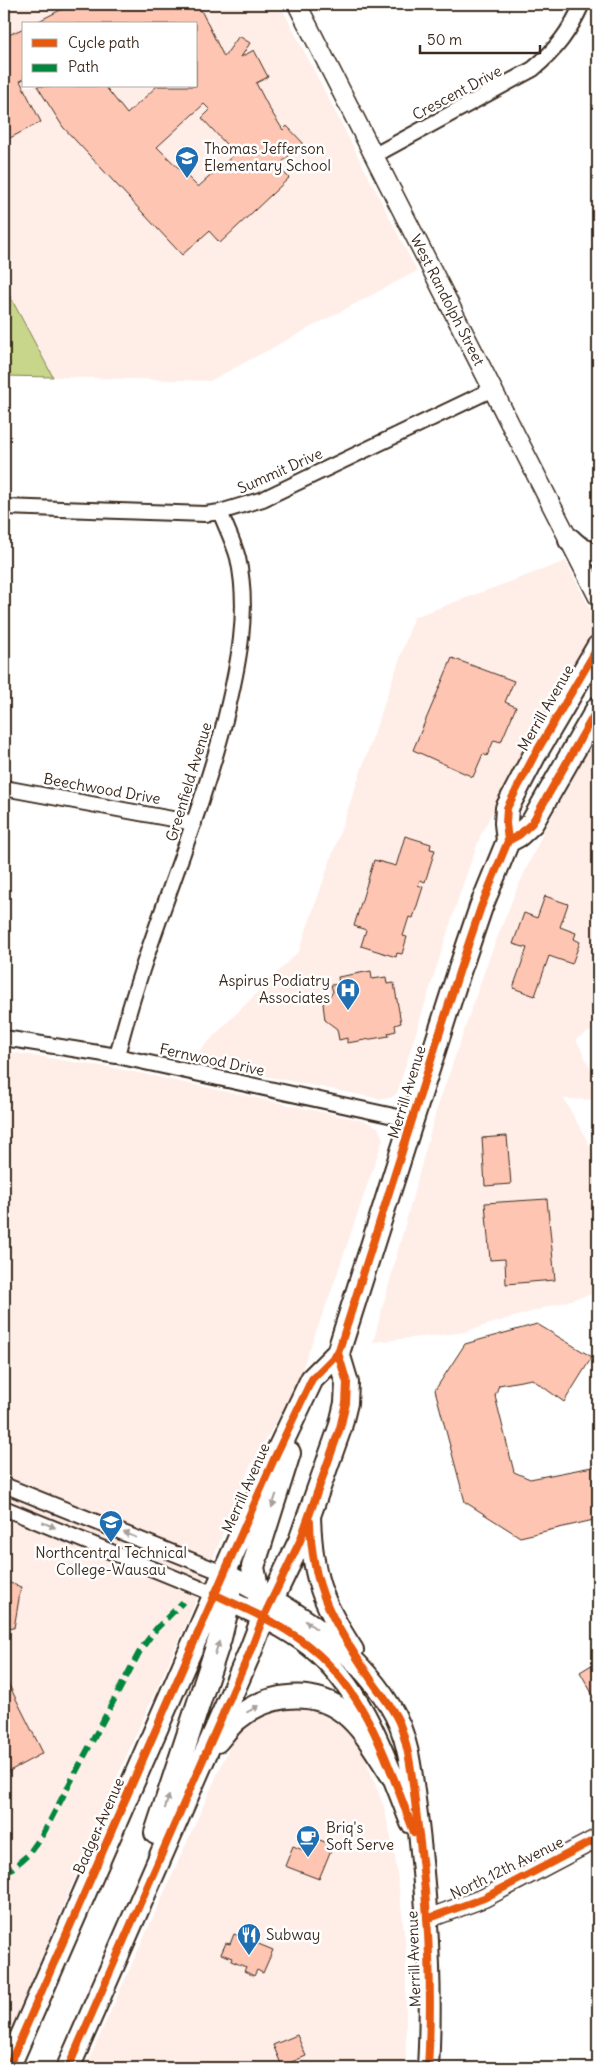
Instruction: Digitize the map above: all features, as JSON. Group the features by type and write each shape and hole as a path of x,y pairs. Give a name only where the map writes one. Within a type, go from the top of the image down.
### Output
{"main road":[{"path":"570,540 579,549 590,554 598,554"},
{"name":"Merrill Avenue","path":"421,1849 366,1716 344,1681 312,1648 263,1618 222,1598 223,1573 308,1387 319,1370 338,1353 468,944 508,841 506,814 514,793 598,647"},
{"path":"508,841 519,835 532,823 598,708"},
{"path":"575,747 598,734"},
{"path":"264,1593 310,1516 340,1428 346,1403 347,1377 338,1353"},
{"path":"68,2068 263,1618 264,1593 253,1563 280,1484 308,1387"},
{"path":"310,1516 313,1560 323,1598 334,1621 373,1681"},
{"name":"Merrill Avenue","path":"223,1573 264,1593 334,1642 373,1681 395,1714 406,1746 421,1849 427,1919 430,1997 428,2068"},
{"path":"148,1884 155,1838 218,1644 222,1598"},
{"name":"Badger Avenue","path":"8,2068 222,1598"},
{"path":"205,1755 234,1722 245,1713 276,1700 302,1696 326,1702 344,1712 361,1729 392,1775"}],"street":[{"name":"West Randolph Street","path":"297,4 598,597"},
{"name":"Crescent Drive","path":"375,155 533,69 550,55 566,36 582,4"},
{"name":"Summit Drive","path":"4,507 205,514 220,512 263,499 493,389"},
{"name":"Greenfield Avenue","path":"117,1056 141,972 208,785 234,686 242,630 242,594 238,558 220,512"},
{"name":"Beechwood Drive","path":"4,788 194,823"},
{"name":"Fernwood Drive","path":"4,1038 117,1056 412,1120"},
{"path":"4,1485 223,1573"},
{"path":"4,1508 222,1598"},
{"name":"North 12th Avenue","path":"427,1919 484,1898 598,1838"}],"shaded area":[{"name":"Thomas Jefferson Elementary School","path":"4,4 280,4 417,271 210,381 53,377 4,285"},
{"path":"566,561 592,613 593,626 591,635 525,746 480,837 460,893 397,1093 391,1098 380,1099 189,1061 299,951 414,617"},
{"path":"598,741 598,1027 576,1039 598,1084 598,1100 564,1099 598,1160 598,1292 460,1333 373,1342 436,1111 489,958 515,893 543,833 586,754"},
{"name":"Northcentral Technical College-Wausau","path":"4,1051 120,1069 365,1121 378,1127 383,1139 331,1292 294,1391 250,1467 188,1620 125,1759 4,2046"},
{"path":"302,1705 336,1717 359,1742 384,1807 395,1856 406,1947 406,2068 85,2068 235,1735 244,1724 275,1708"}],"green space":[{"path":"4,285 53,377 4,376"}],"building":[{"path":"72,4 198,4 224,57 239,36 250,43 241,57 254,50 268,77 256,83 269,108 283,130 287,126 303,143 278,166 289,178 220,243 209,231 182,255 63,127 38,88 107,88 127,114 155,88 198,88 198,22 37,22","holes":["204,104 210,110 202,118 235,154 198,187 157,147"]},
{"path":"22,29 22,80 20,81 41,122 4,141 4,37"},
{"path":"452,658 514,681 505,702 516,707 501,742 494,740 487,756 483,754 473,777 413,750"},
{"path":"405,836 431,844 430,849 435,850 425,882 420,880 418,885 423,887 413,918 409,917 403,936 407,937 402,954 397,953 396,957 361,946 366,930 354,926 374,860 396,866"},
{"path":"545,896 568,904 560,927 576,933 574,939 580,942 572,964 549,956 535,996 513,988 527,948 513,944 524,913 537,918"},
{"path":"371,971 372,979 386,977 387,984 394,983 401,1023 395,1025 396,1031 388,1033 389,1036 347,1043 347,1038 339,1040 337,1029 325,1020 323,1004 333,992 331,985 339,984 338,977"},
{"path":"507,1136 511,1184 485,1186 482,1138"},
{"path":"547,1199 555,1280 506,1284 505,1259 490,1260 485,1203"},
{"path":"537,1324 592,1357 564,1402 532,1379 499,1385 495,1396 514,1472 530,1479 597,1466 598,1519 520,1537 465,1502 435,1390 465,1344"},
{"path":"4,1581 21,1587 14,1628 4,1626"},
{"path":"598,1661 598,1704 580,1672"},
{"path":"4,1675 43,1753 4,1774"},
{"name":"Briq's Soft Serve","path":"309,1836 333,1845 319,1879 285,1866 293,1846 303,1850"},
{"name":"Subway","path":"234,1934 273,1950 263,1973 257,1970 254,1976 244,1971 246,1967 231,1961 232,1958 221,1954 226,1943 230,1944"},
{"path":"297,2035 306,2056 282,2066 273,2045"}],"marked path":[{"path":"4,1875 28,1855 43,1834 141,1649 156,1629 183,1602"}],"cycle path":[{"path":"8,2068 274,1459 312,1379 338,1353 459,972 481,907 508,841 507,808 534,756 598,647"},
{"path":"508,841 519,835 532,823 598,708"},
{"path":"68,2068 250,1652 263,1618 300,1541 340,1428 346,1403 347,1383 338,1353"},
{"path":"310,1522 315,1568 328,1606 347,1642 396,1716 409,1758 427,1912 430,1974 428,2068"},
{"path":"214,1594 289,1632 331,1666 348,1687 362,1709 385,1757 414,1832"},
{"path":"427,1919 484,1898 598,1838"}],"place":[{"name":"Thomas Jefferson Elementary School","path":"187,179"},
{"name":"Aspirus Podiatry Associates","path":"348,1011"},
{"name":"Northcentral Technical College-Wausau","path":"111,1543"},
{"name":"Briq's Soft Serve","path":"308,1858"},
{"name":"Subway","path":"249,1956"}]}
